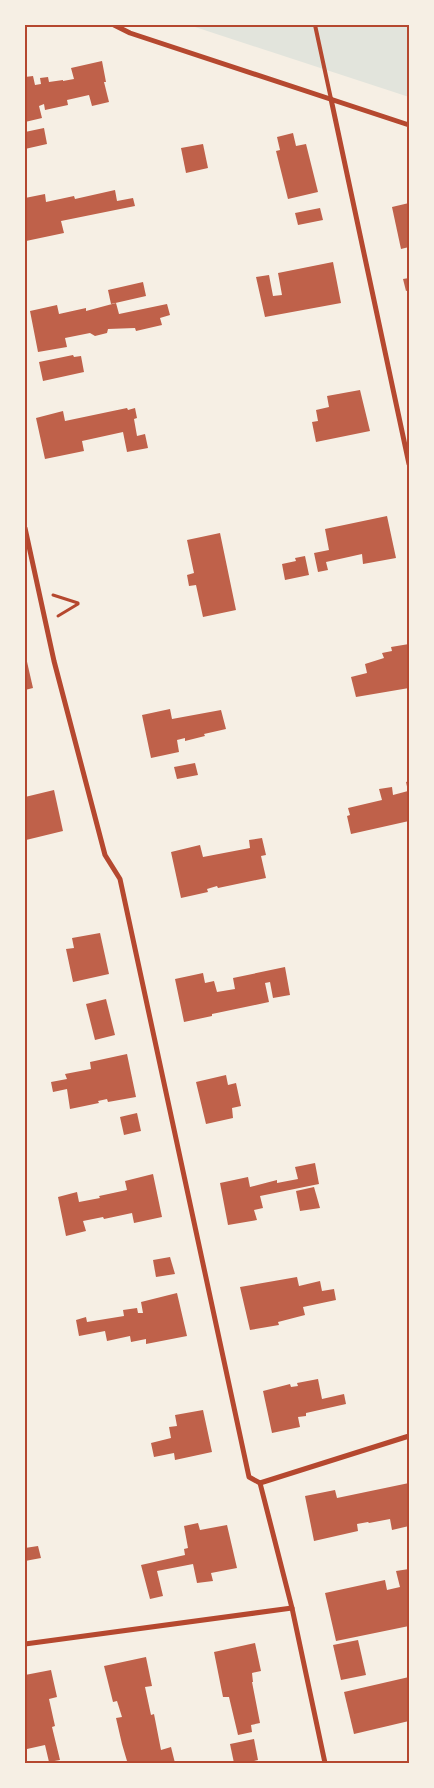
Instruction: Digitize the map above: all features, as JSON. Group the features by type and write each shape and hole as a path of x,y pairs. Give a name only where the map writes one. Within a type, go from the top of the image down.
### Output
{"street":[{"path":"114,25 130,33 409,125"},
{"path":"332,99 409,464"},
{"path":"25,528 54,661 105,854 120,878 248,1477 260,1483 409,1436"},
{"path":"260,1483 292,1608 325,1763"},
{"path":"25,1644 292,1608"}],"lane":[{"path":"315,25 332,99"}],"path":[{"path":"40,595 48,593 78,603 56,617 45,619"}],"shaded area":[{"path":"189,25 409,25 409,97"}],"building":[{"path":"102,61 106,82 104,82 109,102 92,106 89,95 67,100 68,105 45,110 44,104 39,106 42,118 25,122 25,77 33,76 35,85 41,84 40,78 48,77 49,82 74,79 71,68"},
{"path":"44,128 47,144 25,149 25,132"},
{"path":"293,133 296,146 306,144 318,192 288,199 276,151 280,150 277,137"},
{"path":"203,144 208,168 186,173 181,148"},
{"path":"115,190 117,201 133,198 135,206 61,221 64,233 26,241 25,198 45,194 46,202 74,196 75,199"},
{"path":"409,203 409,247 401,249 392,207"},
{"path":"320,208 323,220 298,225 295,213"},
{"path":"333,262 341,303 265,317 256,277 269,275 273,296 282,295 278,273"},
{"path":"409,278 409,290 406,291 403,279"},
{"path":"143,282 146,296 111,304 108,290"},
{"path":"116,303 119,314 167,304 170,315 160,318 162,325 136,331 135,328 108,329 107,333 95,336 90,333 65,338 67,347 38,352 30,311 57,305 59,314 86,308 86,311"},
{"path":"73,355 74,357 81,356 84,372 43,381 39,362"},
{"path":"360,390 370,431 316,442 312,422 318,421 316,410 329,407 327,396"},
{"path":"127,408 128,410 135,408 137,418 134,419 137,436 145,434 148,448 127,452 123,432 82,441 84,451 45,459 36,418 63,411 65,421"},
{"path":"387,516 396,558 363,564 362,554 326,562 328,570 318,572 314,553 329,550 325,529"},
{"path":"220,533 236,610 203,617 196,585 189,586 187,575 194,573 187,540"},
{"path":"305,556 309,575 285,580 282,564 296,561 295,558"},
{"path":"409,644 409,688 356,697 351,677 367,673 365,664 384,658 382,653 392,651 391,647"},
{"path":"25,653 33,688 25,690"},
{"path":"170,709 172,719 221,710 226,729 185,741 185,738 177,740 179,752 151,758 142,715"},
{"path":"195,763 198,775 177,779 174,767"},
{"path":"409,781 409,821 351,834 347,816 350,815 348,808 382,800 379,789 392,787 393,795 408,791 406,782"},
{"path":"54,790 63,831 26,840 25,797"},
{"path":"262,838 266,855 261,856 266,878 218,888 217,886 207,889 208,892 181,898 171,852 200,845 203,857 250,848 249,840"},
{"path":"100,933 109,974 73,982 66,949 74,948 72,938"},
{"path":"285,967 290,995 273,998 270,982 265,983 269,1002 184,1022 175,979 203,973 205,983 214,981 217,992 235,989 233,978"},
{"path":"106,999 115,1035 95,1040 86,1004"},
{"path":"127,1054 136,1097 108,1102 107,1099 98,1101 99,1103 70,1109 67,1089 53,1092 51,1082 67,1079 65,1074 91,1069 90,1062"},
{"path":"226,1075 228,1085 236,1083 241,1106 232,1108 233,1118 206,1124 196,1082"},
{"path":"137,1113 141,1131 124,1135 120,1117"},
{"path":"315,1163 319,1184 260,1196 263,1208 254,1210 257,1220 228,1225 220,1183 248,1177 250,1187 277,1180 277,1183 298,1179 295,1167"},
{"path":"153,1174 162,1217 134,1223 132,1213 104,1219 103,1217 83,1221 86,1231 66,1236 58,1197 77,1192 79,1202 100,1198 99,1196 127,1190 125,1181"},
{"path":"314,1187 320,1208 300,1211 296,1191"},
{"path":"170,1257 175,1274 156,1277 153,1260"},
{"path":"297,1277 299,1286 320,1281 322,1291 334,1289 336,1300 303,1307 305,1315 278,1322 279,1325 250,1330 240,1287"},
{"path":"177,1293 187,1336 146,1344 146,1339 131,1342 130,1336 107,1341 105,1331 79,1336 76,1320 86,1317 87,1322 124,1316 123,1310 137,1308 138,1313 143,1313 141,1302"},
{"path":"318,1379 322,1399 344,1394 346,1404 306,1413 306,1416 298,1417 300,1427 272,1433 263,1391 290,1384 291,1387 298,1386 297,1383"},
{"path":"203,1410 212,1452 175,1460 174,1453 154,1457 151,1443 171,1438 169,1427 177,1426 175,1415"},
{"path":"409,1483 409,1526 392,1530 390,1519 368,1522 357,1524 358,1531 314,1541 305,1496 335,1490 337,1498"},
{"path":"198,1523 200,1530 227,1525 237,1568 211,1573 213,1581 197,1583 193,1564 157,1571 163,1596 150,1599 141,1565 185,1555 184,1549 188,1548 184,1526"},
{"path":"38,1546 41,1558 25,1561 25,1548"},
{"path":"409,1569 409,1626 336,1641 325,1593 385,1580 387,1590 400,1587 396,1571"},
{"path":"358,1640 366,1675 341,1680 333,1645"},
{"path":"255,1643 261,1671 252,1673 252,1682 260,1723 251,1725 252,1732 238,1735 229,1697 223,1697 214,1652"},
{"path":"146,1657 152,1686 145,1687 151,1715 154,1714 161,1750 171,1747 175,1763 129,1763 122,1744 116,1718 122,1717 117,1701 113,1702 104,1666"},
{"path":"51,1670 57,1697 49,1699 55,1726 52,1727 60,1760 49,1762 45,1745 27,1749 25,1740 25,1675"},
{"path":"409,1677 409,1721 354,1734 344,1692"},
{"path":"254,1739 258,1760 234,1763 230,1744"}]}
